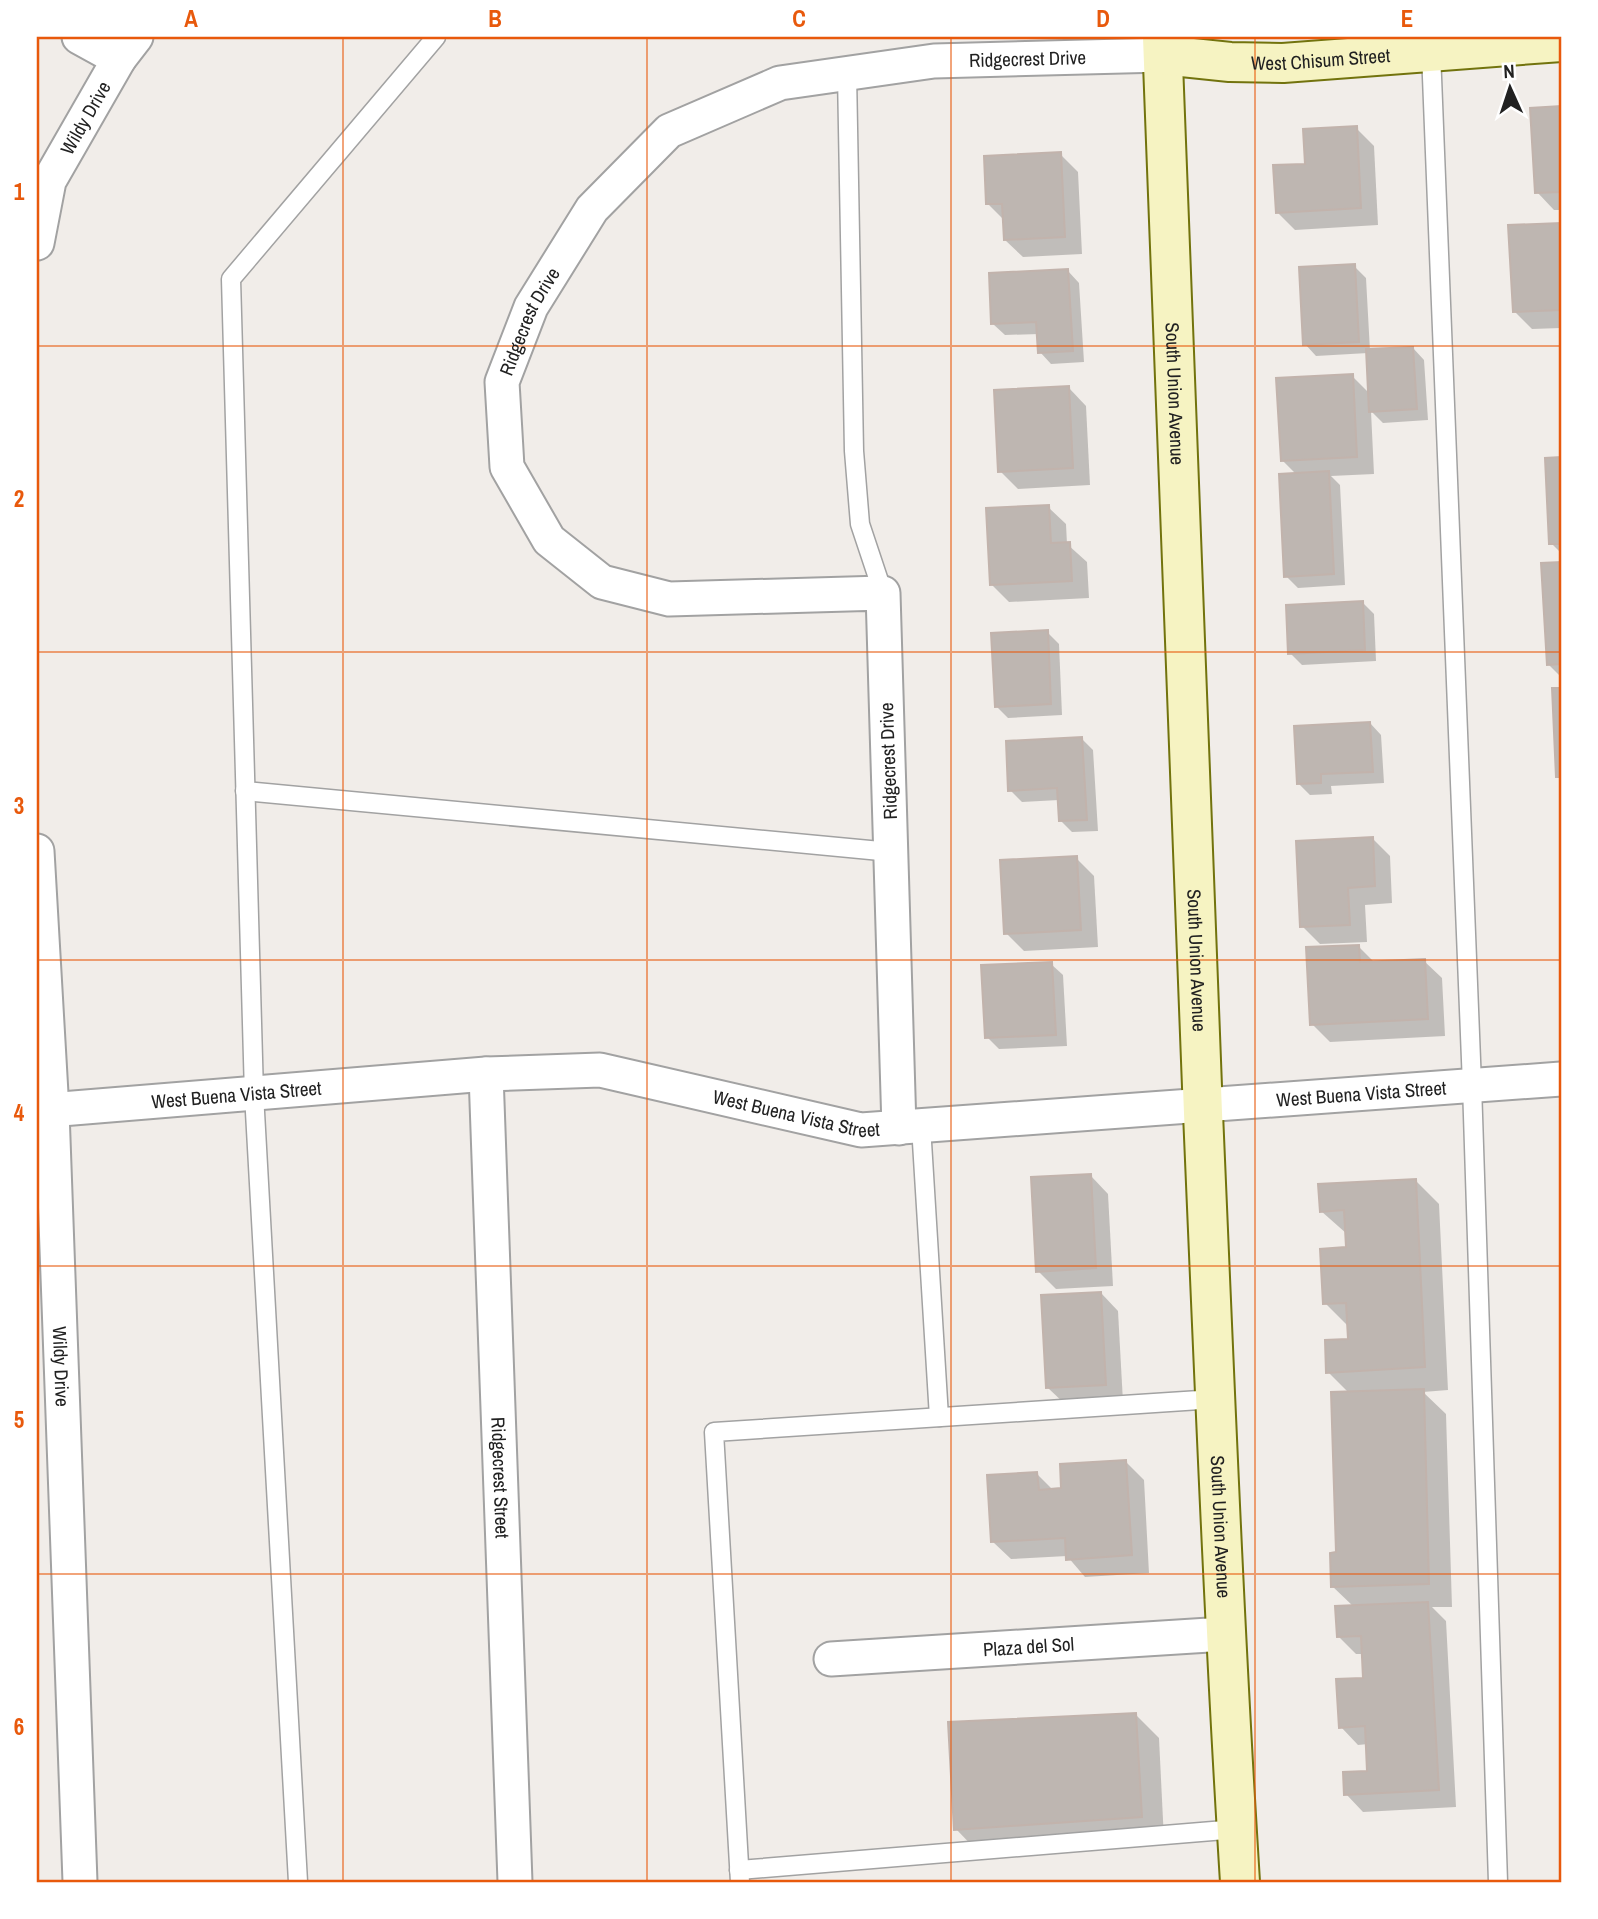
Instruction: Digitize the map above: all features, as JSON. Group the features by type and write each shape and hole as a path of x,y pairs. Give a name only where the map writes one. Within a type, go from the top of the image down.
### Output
{"main road":[{"name":"West Chisum Street","path":"1163,46 1230,62 1283,63 1561,42"},
{"name":"South Union Avenue","path":"1163,46 1215,1399 1225,1634 1240,1882"}],"street":[{"path":"79,37 127,48"},
{"name":"Ridgecrest Drive","path":"910,1127 891,852 883,593 669,599 602,582 549,540 507,467 502,382 531,307 592,209 669,131 780,83 934,61 1163,46"},
{"name":"Wildy Drive","path":"37,243 49,181 127,48"},
{"name":"Wildy Drive","path":"37,851 44,1111 80,1882"},
{"name":"West Buena Vista Street","path":"44,1111 486,1074 600,1070 861,1130 1561,1079"},
{"name":"Ridgecrest Street","path":"486,1074 515,1882"},
{"name":"Plaza del Sol","path":"831,1659 1225,1634"}],"lane":[{"path":"298,1882 254,1094 232,279 436,37"},
{"path":"1431,52 1472,1085 1498,1882"},
{"path":"847,74 853,451 860,524 883,593"},
{"path":"245,791 891,852"},
{"path":"910,1127 939,1418"},
{"path":"1215,1399 714,1432 740,1876 1237,1829"}],"building":[{"path":"1561,106 1561,192 1535,193 1530,108"},
{"path":"1357,126 1361,208 1276,213 1273,165 1305,164 1303,129"},
{"path":"1061,152 1065,237 1004,240 1002,204 986,204 984,156"},
{"path":"1561,223 1561,310 1513,312 1508,225"},
{"path":"1355,264 1359,342 1303,345 1299,267"},
{"path":"1068,269 1073,351 1038,353 1036,322 991,324 989,273"},
{"path":"1413,347 1417,409 1369,412 1366,349"},
{"path":"1353,374 1357,457 1281,461 1276,378"},
{"path":"1069,386 1073,468 998,472 994,390"},
{"path":"1561,457 1561,544 1549,544 1545,458"},
{"path":"1329,471 1334,574 1284,577 1279,474"},
{"path":"1049,505 1051,543 1070,542 1072,581 990,585 986,508"},
{"path":"1561,562 1561,664 1547,665 1541,563"},
{"path":"1363,601 1365,650 1288,654 1286,605"},
{"path":"1048,630 1051,704 995,707 991,633"},
{"path":"1552,688 1561,688 1561,777 1556,777"},
{"path":"1370,722 1373,772 1321,774 1321,783 1297,784 1294,726"},
{"path":"1082,737 1087,820 1059,821 1057,788 1008,791 1006,741"},
{"path":"1373,837 1375,886 1348,888 1350,925 1300,927 1296,841"},
{"path":"1077,856 1081,930 1004,934 1000,860"},
{"path":"1359,945 1360,962 1425,959 1428,1019 1310,1025 1306,947"},
{"path":"1052,962 1056,1035 985,1038 981,965"},
{"path":"1091,1174 1096,1268 1036,1272 1031,1177"},
{"path":"1416,1179 1425,1367 1326,1373 1325,1340 1348,1339 1346,1303 1323,1304 1320,1249 1346,1247 1344,1210 1320,1212 1318,1184"},
{"path":"1101,1292 1106,1385 1046,1388 1041,1295"},
{"path":"1424,1389 1429,1584 1331,1587 1330,1553 1336,1552 1331,1392"},
{"path":"1126,1460 1132,1555 1066,1560 1065,1538 991,1542 987,1475 1037,1472 1039,1490 1061,1488 1060,1464"},
{"path":"1428,1602 1439,1790 1344,1795 1343,1772 1367,1771 1365,1726 1339,1728 1336,1679 1363,1678 1361,1636 1337,1637 1335,1606"},
{"path":"1136,1713 1142,1817 954,1830 948,1722"}]}
